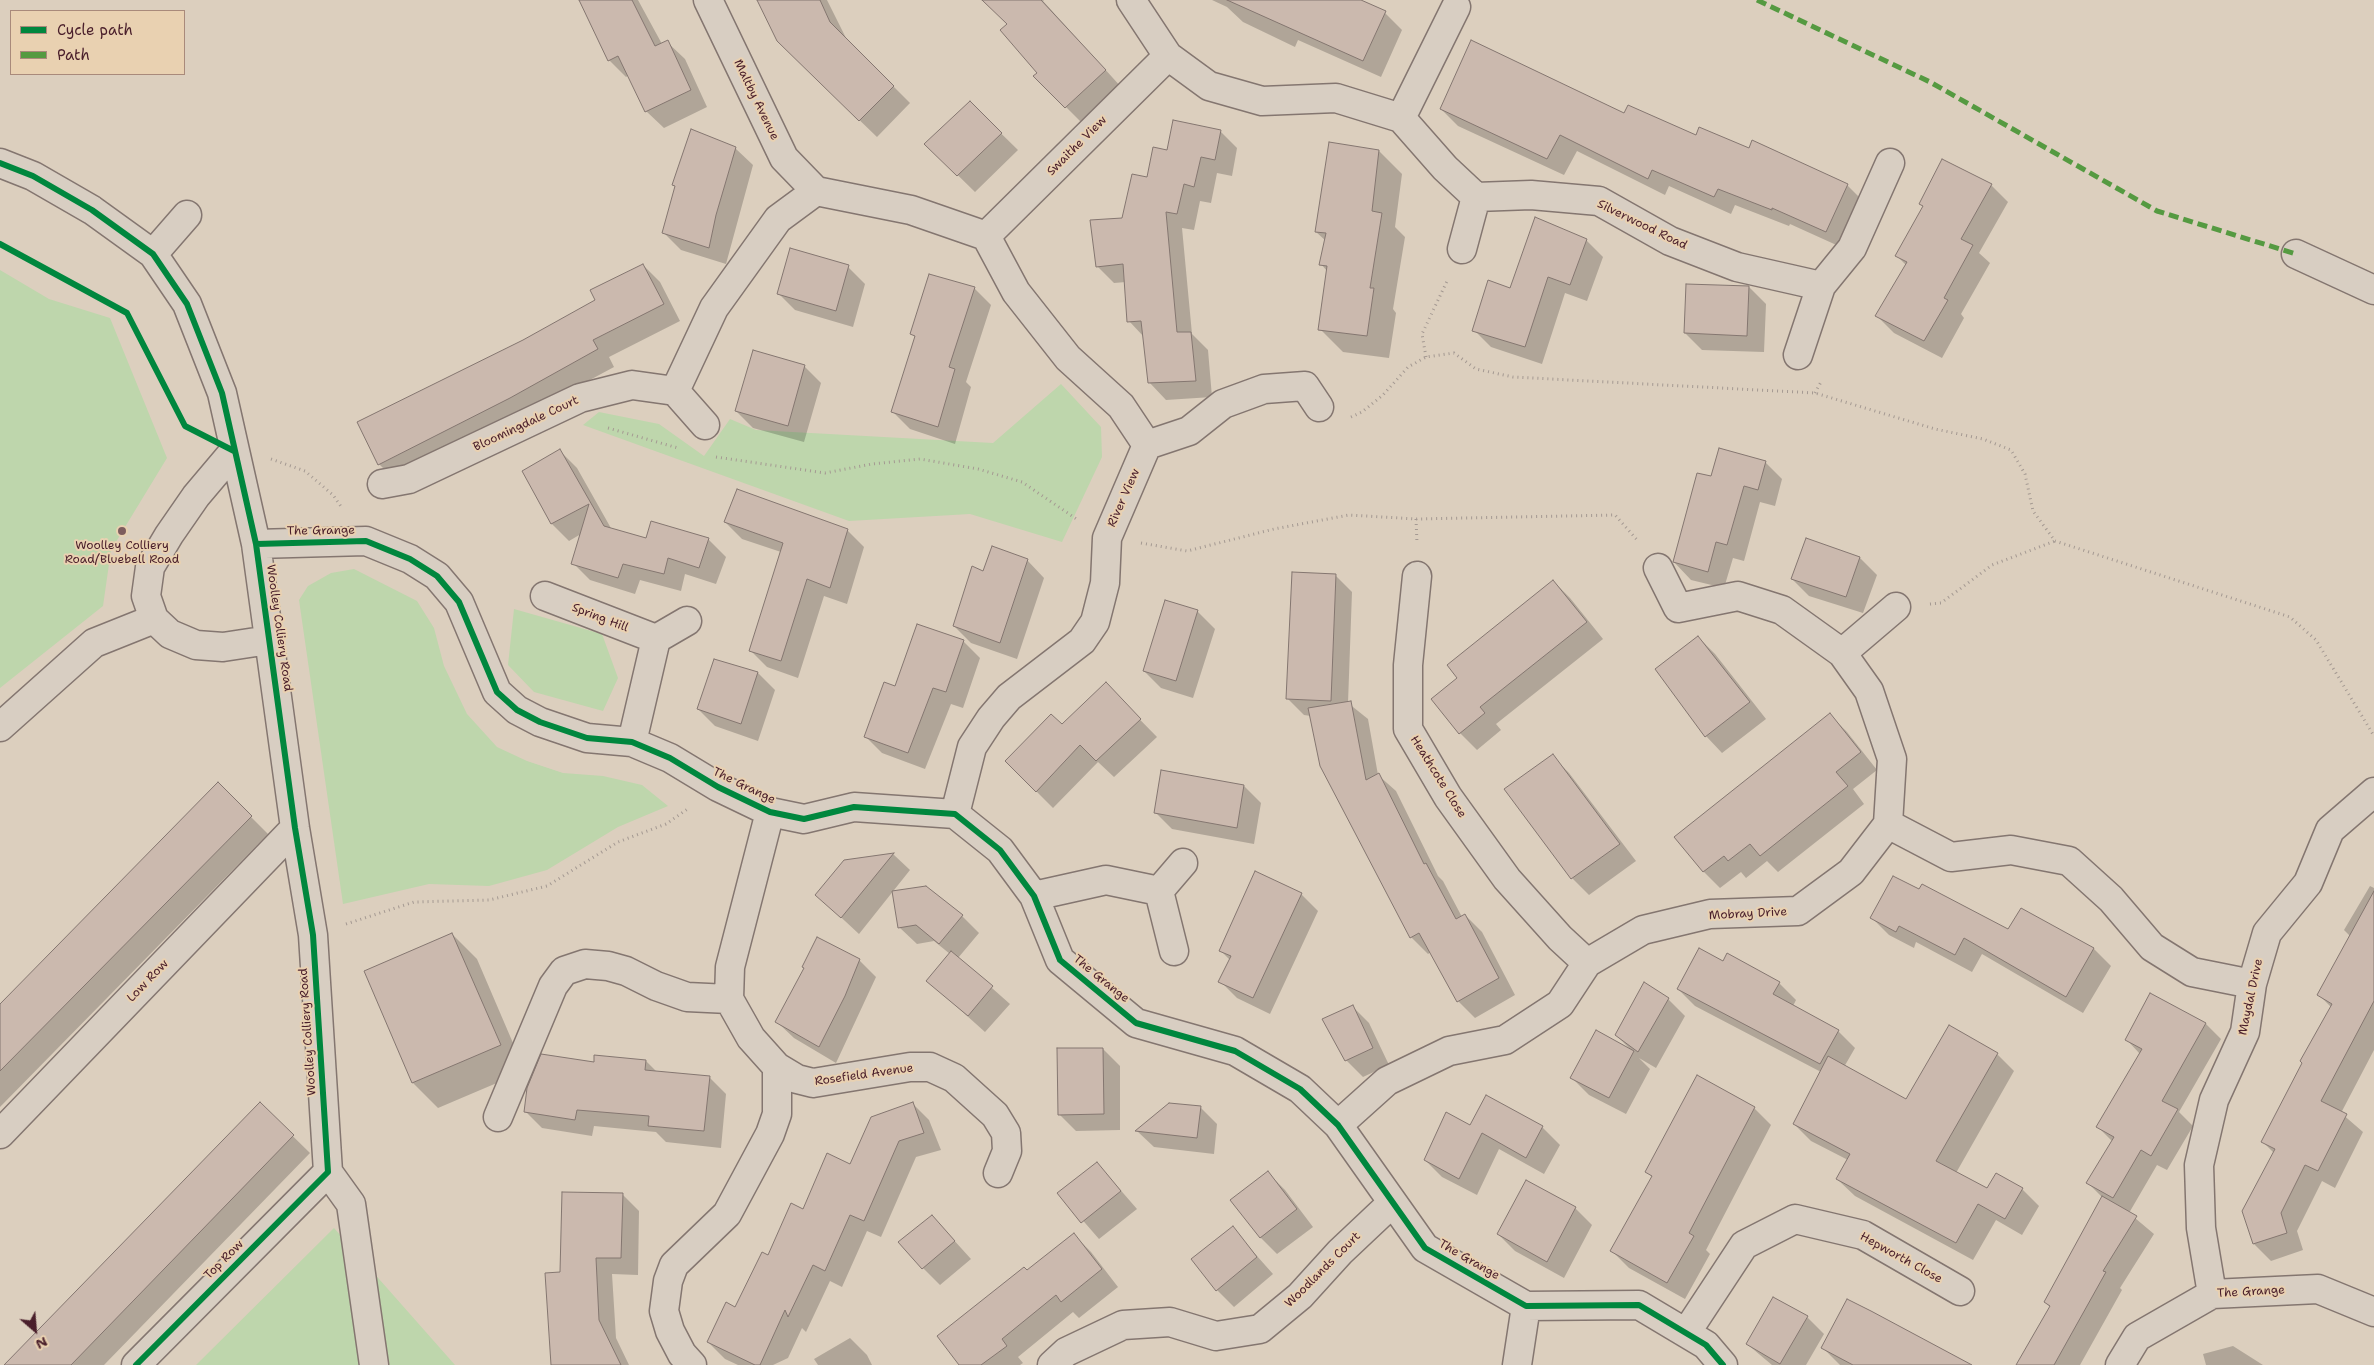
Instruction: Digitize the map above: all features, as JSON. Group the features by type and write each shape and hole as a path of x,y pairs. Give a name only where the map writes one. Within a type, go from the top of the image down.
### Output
{"street":[{"name":"Maltby Avenue","path":"708,0 784,158 816,191"},
{"path":"1131,0 1168,56 1209,86 1262,102 1336,98 1402,118 1445,168 1476,197 1462,249"},
{"path":"1402,118 1456,8"},
{"name":"Swaithe View","path":"986,236 1168,56"},
{"name":"Woolley Colliery Road","path":"0,163 33,176 92,210 153,254 187,304 222,393 256,544 295,828 313,935 328,1172"},
{"path":"1798,354 1821,286 1852,248 1890,163"},
{"path":"705,425 675,391 714,308 778,218 816,191 911,210 986,236 1016,292 1068,358 1121,406 1147,445 1189,431 1223,404 1264,389 1304,386 1318,407"},
{"name":"Silverwood Road","path":"1476,197 1531,195 1598,201 1670,241 1737,267 1821,286"},
{"path":"153,254 187,215"},
{"path":"2296,254 2374,290"},
{"name":"Bloomingdale Court","path":"382,484 409,479 580,398 632,386 675,391"},
{"name":"River View","path":"956,814 972,747 991,718 1010,697 1077,646 1095,622 1106,583 1107,538 1147,445"},
{"path":"234,451 196,496 168,535 150,567 146,596 154,619 170,634 196,645 223,647 270,640"},
{"name":"The Grange","path":"256,544 366,541 410,558 437,576 459,602 497,692 517,710 540,722 587,738 632,742 670,758 718,787 770,812 804,819 854,807 956,814 1000,850 1034,896 1060,960 1136,1023 1234,1051 1300,1089 1338,1124 1425,1248 1526,1306"},
{"path":"1658,568 1678,608 1738,596 1782,610 1842,653 1869,691 1892,759 1888,824 1951,857 2011,850 2069,861 2111,899 2152,947 2192,972 2252,984"},
{"name":"Heathcote Close","path":"1417,576 1408,666 1408,729 1448,798 1508,879 1560,938 1587,963"},
{"name":"Spring Hill","path":"545,596 656,639"},
{"path":"1842,653 1896,607"},
{"path":"0,727 94,643 154,619"},
{"path":"632,742 656,639 687,621"},
{"name":"Maydal Drive","path":"2212,1294 2200,1228 2199,1165 2214,1100 2245,1032 2252,984 2267,933 2308,884 2330,830 2374,792"},
{"path":"498,1117 553,986 564,972 585,964 626,971 656,986 687,997 729,999 730,966 770,812"},
{"name":"Mobray Drive","path":"1338,1124 1387,1081 1449,1051 1505,1040 1560,1004 1587,963 1643,930 1710,914 1798,911 1851,872 1888,824"},
{"name":"Low Row","path":"0,1134 295,828"},
{"path":"1160,891 1184,863"},
{"path":"1034,896 1106,880 1160,891"},
{"path":"1160,891 1174,951"},
{"name":"Rosefield Avenue","path":"729,999 751,1038 776,1066 797,1079 813,1083 910,1067 930,1067 954,1078 996,1115 1006,1133 1007,1151 998,1173"},
{"path":"692,1365 682,1354 670,1331 664,1311 668,1282 674,1264 727,1214 770,1134 777,1114 776,1066"},
{"path":"328,1172 351,1204 374,1365"},
{"name":"Top Row","path":"136,1365 328,1172"},
{"name":"Woodlands Court","path":"1052,1365 1066,1352 1124,1326 1170,1322 1216,1336 1260,1329 1300,1296 1340,1252 1392,1203"},
{"name":"Hepworth Close","path":"1686,1333 1744,1245 1795,1219 1863,1235 1960,1291"},
{"name":"The Grange","path":"2120,1365 2137,1337 2212,1294 2318,1289 2374,1312"},
{"path":"1517,1365 1526,1306 1639,1305 1706,1345 1723,1365"}],"path":[{"path":"1426,357 1422,334 1462,249"},
{"path":"1318,407 1335,424 1362,412 1383,395 1408,367 1426,357 1454,353 1476,369 1512,377 1815,393 1935,429 1983,439 2011,450 2025,474 2033,511 2055,541 2290,617 2316,640 2374,736"},
{"path":"603,426 686,450"},
{"path":"234,451 283,462 305,471 333,495 366,541"},
{"path":"714,457 824,473 872,464 920,459 978,468 1022,482 1107,538 1187,551 1274,529 1349,514 1416,519 1615,515 1658,568"},
{"path":"1896,607 1941,602 1992,565 2055,541"},
{"path":"313,935 414,902 489,900 547,886 618,842 666,824 718,787"}],"green space":[{"path":"0,270 49,299 110,318 167,458 111,550 103,606 0,688"},
{"path":"1061,384 1101,427 1102,457 1062,542 970,514 849,521 583,425 599,412 659,424 704,456 730,419 756,430 993,443"},
{"path":"354,569 417,601 434,628 444,666 467,714 497,747 527,761 563,773 603,776 642,785 668,806 618,827 547,870 489,886 429,884 343,904 299,600 308,586 331,573"},
{"path":"514,609 602,634 618,678 603,711 534,692 508,665"},
{"path":"334,1228 455,1365 196,1365"}],"building":[{"path":"579,0 632,0 655,46 668,40 691,90 645,112 618,56 608,61"},
{"path":"757,0 820,0 830,22 894,86 859,121 777,41"},
{"path":"982,0 1041,0 1106,70 1065,108 1033,76 1037,73 1000,30 1007,24"},
{"path":"1227,0 1361,0 1386,11 1363,61"},
{"path":"1471,40 1624,113 1628,105 1696,135 1699,127 1749,148 1752,140 1848,184 1826,232 1772,208 1772,210 1718,189 1714,197 1652,170 1648,179 1560,135 1547,159 1440,109"},
{"path":"970,101 1002,133 957,176 924,144"},
{"path":"1173,120 1221,130 1215,160 1201,157 1194,187 1184,184 1177,214 1166,212 1177,332 1191,332 1196,381 1148,383 1141,321 1127,322 1123,264 1096,267 1090,220 1122,218 1132,174 1147,177 1153,147 1167,150"},
{"path":"691,129 736,147 716,215 709,248 662,233 675,186 672,185"},
{"path":"1329,142 1379,150 1372,211 1382,213 1370,288 1374,288 1367,336 1318,330 1327,266 1319,265 1326,233 1315,232"},
{"path":"1942,159 1992,184 1961,239 1973,245 1944,298 1948,300 1924,341 1875,316 1907,262 1895,256 1923,206 1919,204"},
{"path":"1535,217 1587,239 1570,285 1548,277 1525,347 1472,331 1488,280 1510,288"},
{"path":"790,248 849,265 836,311 777,294"},
{"path":"643,264 664,304 593,340 598,349 510,398 378,465 357,422 523,340 595,300 590,290"},
{"path":"929,274 975,287 949,367 955,369 938,427 891,412 915,336 910,334"},
{"path":"1686,284 1749,286 1747,336 1684,333"},
{"path":"753,350 805,365 788,426 735,411"},
{"path":"1719,448 1766,461 1758,490 1744,486 1727,545 1716,542 1708,572 1673,562 1697,473 1711,476"},
{"path":"560,449 604,526 646,538 651,521 709,538 699,568 668,558 664,574 623,564 618,578 571,564 589,504 551,524 522,471"},
{"path":"737,489 848,529 830,588 807,579 781,661 749,651 783,543 724,522"},
{"path":"1806,538 1860,557 1846,597 1791,579"},
{"path":"992,546 1028,559 1000,643 953,626 972,566 983,571"},
{"path":"1292,572 1336,574 1331,701 1286,699"},
{"path":"1553,580 1587,622 1480,707 1485,713 1459,734 1431,699 1457,678 1447,665"},
{"path":"1165,600 1198,610 1176,681 1143,671"},
{"path":"917,624 964,640 946,692 933,688 908,753 864,737 884,682 895,686"},
{"path":"1698,636 1750,702 1705,737 1655,669"},
{"path":"714,659 758,672 741,724 697,709"},
{"path":"1106,682 1141,719 1096,761 1080,745 1036,792 1005,761 1051,714 1062,724"},
{"path":"1351,701 1366,780 1379,773 1424,864 1426,863 1456,919 1465,914 1499,978 1457,1002 1419,933 1410,938 1320,766 1308,708"},
{"path":"1830,713 1861,752 1836,772 1848,786 1760,856 1750,844 1728,861 1724,856 1703,872 1674,837"},
{"path":"1553,754 1620,844 1571,879 1504,789"},
{"path":"1161,770 1244,785 1237,828 1154,813"},
{"path":"218,782 252,816 0,1071 0,1004"},
{"path":"894,853 841,918 815,895 844,860"},
{"path":"1255,871 1302,893 1253,998 1218,982 1231,956 1219,951"},
{"path":"1893,876 1919,889 1922,884 2008,929 2021,908 2094,948 2066,997 1964,938 1955,955 1899,926 1896,932 1870,918"},
{"path":"926,886 963,915 939,944 916,925 898,928 892,891"},
{"path":"2374,891 2374,1001 2321,1101 2347,1114 2318,1171 2305,1165 2281,1213 2287,1233 2253,1244 2242,1211 2275,1149 2261,1142 2302,1063 2300,1061 2332,1004 2317,995"},
{"path":"452,933 501,1045 412,1083 364,971"},
{"path":"817,937 860,959 845,996 819,1047 775,1022 804,968 802,967"},
{"path":"1699,948 1723,961 1727,953 1780,982 1773,994 1839,1030 1820,1064 1677,989"},
{"path":"951,951 993,986 968,1016 926,981"},
{"path":"1644,982 1669,998 1638,1052 1615,1035"},
{"path":"2150,993 2206,1023 2162,1101 2178,1109 2151,1156 2141,1150 2113,1198 2086,1183 2114,1137 2096,1127 2142,1049 2125,1040"},
{"path":"1353,1005 1373,1048 1345,1061 1322,1019"},
{"path":"1949,1025 1998,1053 1936,1161 1987,1188 1996,1173 2023,1188 2005,1219 1978,1204 1956,1243 1836,1179 1850,1154 1793,1124 1828,1056 1906,1099"},
{"path":"1596,1030 1634,1051 1609,1098 1570,1078"},
{"path":"1057,1048 1103,1048 1104,1114 1058,1115"},
{"path":"541,1054 594,1062 594,1055 646,1060 645,1070 710,1076 704,1131 648,1126 649,1116 577,1110 575,1120 524,1112 527,1088"},
{"path":"1697,1075 1755,1107 1689,1233 1694,1236 1667,1283 1610,1251 1652,1176 1645,1172"},
{"path":"1486,1095 1543,1126 1526,1158 1482,1133 1459,1179 1424,1160 1446,1112 1470,1125"},
{"path":"260,1102 294,1135 71,1365 4,1365"},
{"path":"913,1102 924,1133 899,1141 864,1221 850,1215 825,1271 813,1265 788,1317 785,1310 760,1365 755,1365 707,1342 726,1302 735,1307 762,1252 768,1255 791,1203 803,1209 827,1153 850,1164 871,1117"},
{"path":"1169,1103 1201,1106 1197,1138 1135,1131"},
{"path":"1097,1162 1121,1191 1081,1223 1057,1193"},
{"path":"1268,1171 1297,1209 1260,1238 1230,1200"},
{"path":"1526,1180 1576,1207 1547,1262 1497,1234"},
{"path":"562,1192 623,1193 621,1258 596,1258 599,1320 621,1365 551,1365 545,1273 560,1272"},
{"path":"2102,1196 2137,1216 2103,1271 2106,1272 2054,1365 2016,1365 2050,1306 2044,1302"},
{"path":"932,1215 955,1241 922,1269 898,1242"},
{"path":"1233,1226 1257,1257 1216,1291 1191,1259"},
{"path":"1074,1233 1102,1269 1061,1302 1056,1295 1002,1339 1007,1346 981,1365 959,1365 937,1336 1024,1267 1027,1270"},
{"path":"1773,1297 1808,1316 1780,1364 1746,1344"},
{"path":"1847,1299 1972,1365 1853,1365 1821,1348"}],"marked path":[{"path":"1757,0 1930,82 2157,211 2296,254"}],"cycle path":[{"path":"0,163 33,176 92,210 153,254 187,304 222,393 256,544 295,828 313,935 328,1172 136,1365"},
{"path":"0,244 127,313 185,426 234,451"},
{"path":"256,544 366,541 410,559 437,576 459,602 497,692 517,710 540,722 587,738 632,742 670,758 718,787 770,812 804,819 854,807 955,814 1000,850 1034,896 1060,960 1136,1023 1235,1051 1300,1089 1338,1125 1425,1248 1526,1306 1639,1305 1706,1345 1723,1365"}],"place":[{"name":"Woolley Colliery Road/Bluebell Road","path":"122,531"}]}
